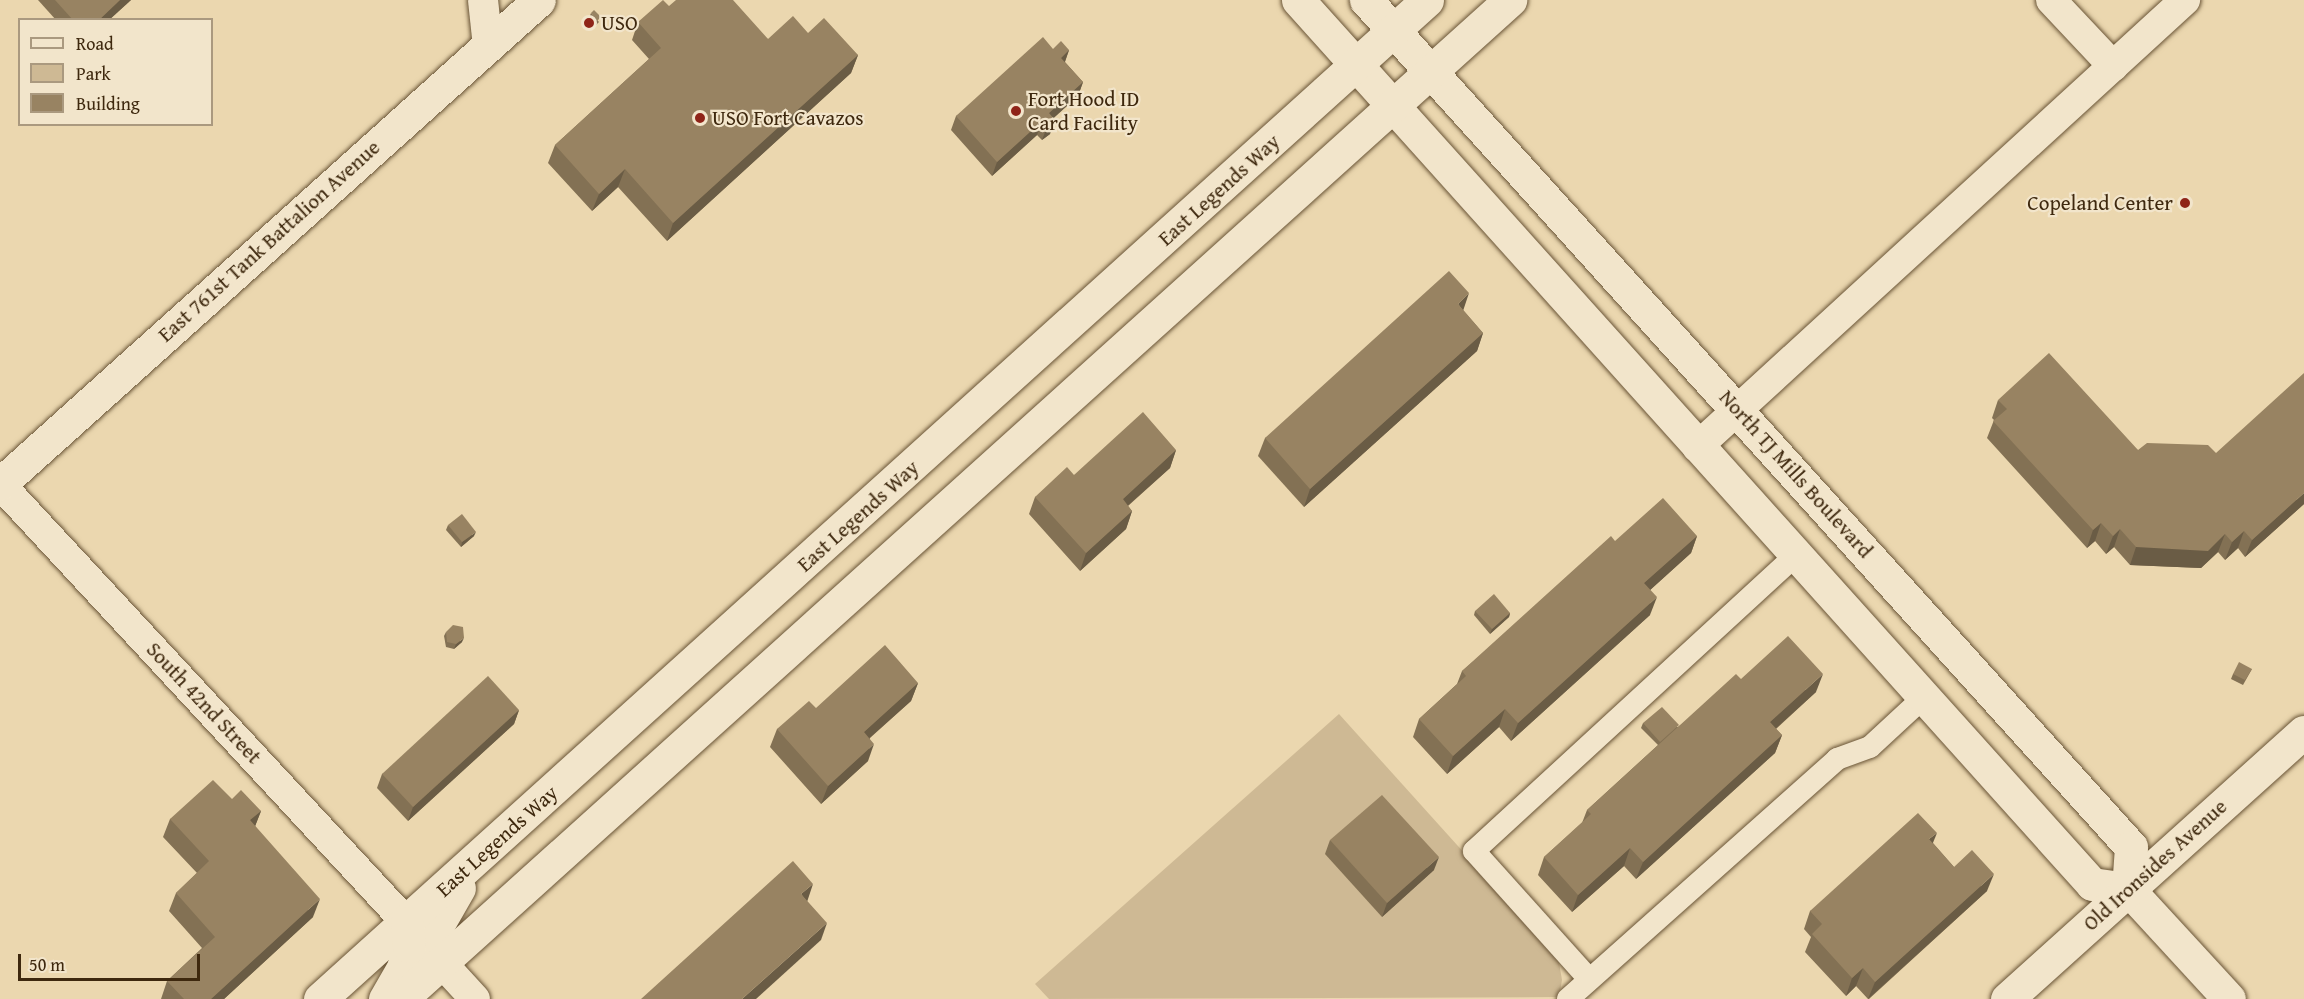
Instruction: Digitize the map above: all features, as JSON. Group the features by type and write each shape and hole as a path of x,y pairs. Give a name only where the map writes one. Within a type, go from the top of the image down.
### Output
{"street":[{"path":"483,0 488,47"},
{"name":"East 761st Tank Battalion Avenue","path":"0,484 538,0"},
{"path":"1298,0 1794,557 2092,884 2128,889 2229,999"},
{"name":"North TJ Mills Boulevard","path":"1366,0 1739,410 2131,847 2128,889"},
{"name":"East Legends Way","path":"320,999 472,865 1427,0"},
{"path":"401,999 1510,0"},
{"path":"2051,0 2113,66"},
{"path":"1697,447 2185,0"},
{"name":"South 42nd Street","path":"0,484 406,923"},
{"path":"1589,979 1474,851 1794,557"},
{"path":"1568,999 1837,759 1870,747 1924,697"},
{"name":"Old Ironsides Avenue","path":"2007,999 2304,732"},
{"path":"472,865 436,928 433,943 441,962 475,999"},
{"path":"385,999 404,968 409,946 406,923"}],"green space":[{"path":"1339,714 1558,957 1562,980 1559,997 1049,999 1035,984"}],"building":[{"path":"55,0 120,0 101,18 71,18"},
{"name":"USO Fort Cavazos","path":"663,0 669,6 676,0 733,0 768,39 793,16 808,33 824,18 858,55 673,223 625,169 599,194 555,145 661,48 638,22"},
{"path":"594,10 601,17 597,21 591,13"},
{"name":"Fort Hood ID Card Facility","path":"1043,37 1053,49 1061,41 1069,50 1061,58 1083,82 1049,113 1055,120 1047,127 1042,121 997,162 956,116"},
{"path":"1449,271 1469,293 1458,304 1483,333 1310,489 1265,438"},
{"path":"2049,353 2138,450 2147,443 2208,445 2216,453 2304,373 2304,493 2252,540 2244,531 2232,542 2225,534 2208,551 2136,547 2120,529 2113,536 2101,523 2093,530 1993,421 2007,409 1998,400"},
{"path":"1143,412 1176,450 1123,499 1132,511 1086,553 1035,497 1067,467 1074,475"},
{"path":"1663,498 1697,536 1644,583 1657,597 1518,723 1505,709 1453,756 1419,719 1466,676 1462,671 1611,536 1615,541"},
{"path":"462,514 476,532 462,542 448,525"},
{"path":"1494,594 1510,613 1492,629 1475,611"},
{"path":"453,625 463,627 464,638 456,644 447,642 446,632"},
{"path":"1788,636 1823,674 1770,722 1782,735 1643,862 1630,848 1578,895 1544,857 1591,814 1587,810 1736,674 1741,679"},
{"path":"885,645 918,683 864,732 874,744 828,786 777,729 809,701 816,708"},
{"path":"2239,662 2252,669 2245,680 2233,674"},
{"path":"488,676 519,710 413,807 382,774"},
{"path":"1662,707 1679,725 1660,742 1643,723"},
{"path":"213,780 232,799 241,790 261,811 250,820 320,899 211,999 184,999 167,981 215,937 176,893 209,861 170,819"},
{"path":"1382,795 1439,857 1387,903 1330,840"},
{"path":"1918,813 1937,833 1929,839 1954,867 1972,850 1994,874 1875,982 1863,968 1852,978 1812,934 1822,924 1810,911"},
{"path":"793,861 813,884 801,894 827,923 742,999 641,999"}],"place":[{"name":"USO","path":"589,23"},
{"name":"Fort Hood ID Card Facility","path":"1016,111"},
{"name":"USO Fort Cavazos","path":"700,118"},
{"name":"Copeland Center","path":"2185,203"}]}
